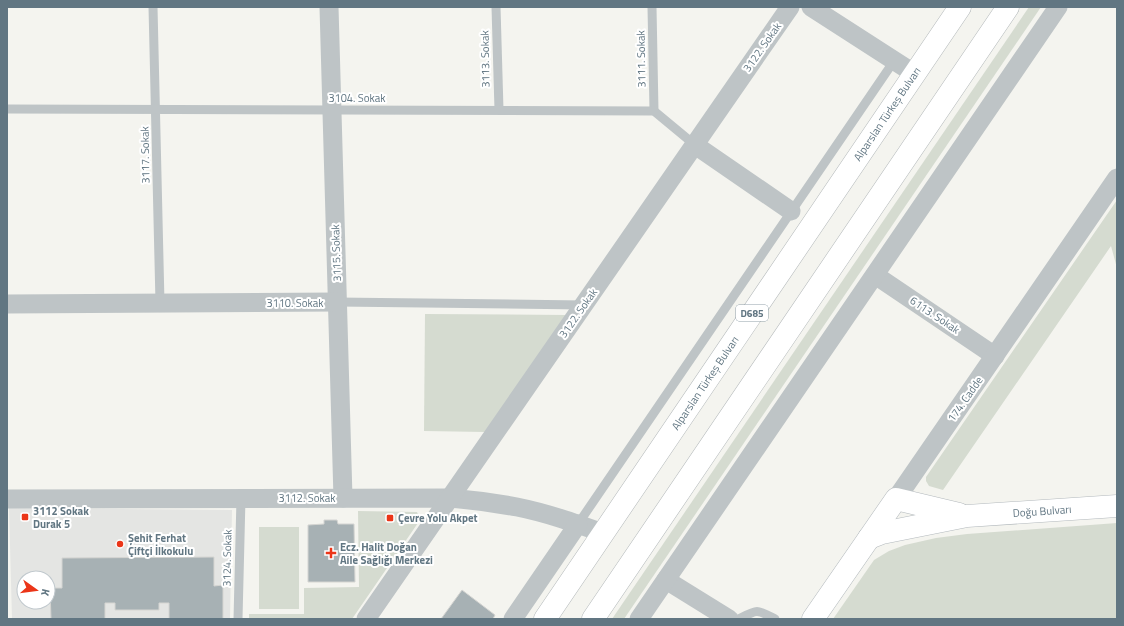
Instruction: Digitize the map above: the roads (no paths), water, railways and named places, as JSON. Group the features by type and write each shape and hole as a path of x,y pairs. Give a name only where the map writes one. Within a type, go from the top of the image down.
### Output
{"main road":[{"name":"Alparslan Türkeş Bulvarı","path":"544,619 960,7"},
{"path":"593,619 1008,7"},
{"name":"Doğu Bulvarı","path":"896,498 967,516"},
{"name":"174. Cadde","path":"813,619 896,498"},
{"name":"Doğu Bulvarı","path":"869,538 888,532 967,516 1117,506"}],"street":[{"name":"3115. Sokak","path":"329,7 343,498"},
{"name":"3122. Sokak","path":"366,619 790,7"},
{"path":"811,7 915,74"},
{"path":"639,619 1058,7"},
{"path":"695,145 791,211"},
{"name":"174. Cadde","path":"896,498 1117,178"},
{"name":"6113. Sokak","path":"875,275 995,356"},
{"name":"3110. Sokak","path":"7,304 337,302"},
{"name":"3112. Sokak","path":"7,499 450,498 488,502 518,508 578,524 603,533"},
{"path":"513,619 578,524"},
{"path":"666,580 729,619"}],"lane":[{"name":"3117. Sokak","path":"153,7 160,303"},
{"name":"3113. Sokak","path":"496,7 499,110"},
{"name":"3111. Sokak","path":"652,7 654,111"},
{"path":"578,524 894,60"},
{"name":"3104. Sokak","path":"7,109 654,111"},
{"path":"654,111 695,145"},
{"name":"3110. Sokak","path":"337,302 584,305"},
{"name":"3124. Sokak","path":"238,619 241,498"},
{"path":"739,619 752,612 760,611 775,619"}],"place":[{"name":"3112 Sokak Durak 5","path":"25,517"},
{"name":"Çevre Yolu Akpet","path":"390,518"},
{"name":"Şehit Ferhat Çiftçi İlkokulu","path":"120,544"},
{"name":"Ecz. Halit Doğan Aile Sağlığı Merkezi","path":"331,553"}]}
